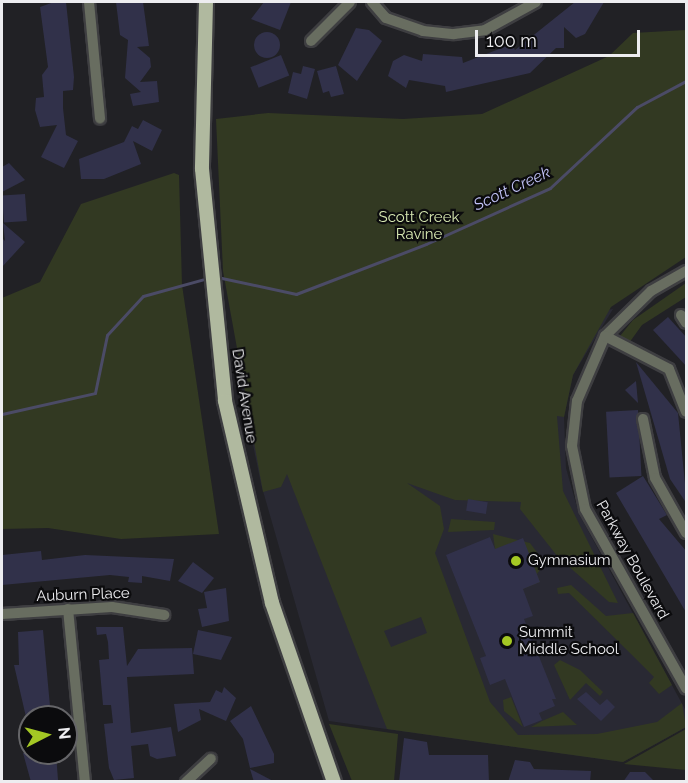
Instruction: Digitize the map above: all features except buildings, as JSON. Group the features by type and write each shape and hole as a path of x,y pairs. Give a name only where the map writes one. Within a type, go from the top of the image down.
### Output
{"main road":[{"name":"David Avenue","path":"206,2 202,169 225,401 272,603 334,782"}],"street":[{"path":"89,2 100,118"},
{"path":"311,41 350,2"},
{"path":"372,2 386,18 423,31 454,34 485,30 536,2"},
{"name":"Parkway Boulevard","path":"687,271 651,291 605,336 577,401 573,468 585,509 687,688"},
{"path":"605,336 669,369 687,412"},
{"path":"643,419 655,478 682,514 687,533"},
{"name":"Auburn Place","path":"2,614 112,606 164,615"},
{"path":"68,609 85,782"},
{"path":"186,782 211,759"}],"shaded area":[{"name":"Summit Middle School","path":"613,309 573,375 564,417 566,468 579,514 686,711 686,727 623,762 329,721 261,484 235,356 297,353"}],"green space":[{"name":"Scott Creek Ravine","path":"686,30 686,257 611,307 573,375 564,417 557,416 563,491 618,603 609,602 558,557 520,509 521,502 455,500 407,483 440,506 444,529 435,553 490,702 518,735 597,734 657,722 682,703 686,727 623,762 387,729 287,474 281,487 263,492 223,271 216,119 268,113 403,119 482,114 609,56 633,33","holes":["421,617 427,633 391,647 384,631"]},
{"path":"174,173 179,175 182,285 219,534 121,539 48,528 2,529 2,298 40,282 81,204"},
{"path":"686,283 686,297 642,325 629,343 620,336 633,320"},
{"path":"451,519 495,522 494,530 448,532"},
{"name":"Gymnasium","path":"493,534 530,543 545,563 537,574 540,582 520,590 495,549"},
{"path":"571,585 606,616 633,613 672,685 659,694 649,683 654,677 631,654 569,593 558,594 557,588"},
{"path":"560,660 580,670 603,692 600,696 586,683 570,700 554,665"},
{"path":"511,697 523,727 504,711 503,700"},
{"path":"563,712 577,725 531,727 542,721"},
{"path":"329,724 398,734 394,781 352,781"},
{"path":"686,729 686,770 624,764"}],"waterway":[{"name":"Scott Creek","path":"217,277 296,294 426,244 550,188 637,107 686,81"},
{"name":"Scott Creek","path":"2,414 95,393 107,335 143,296 208,278"}],"place":[{"name":"Gymnasium","path":"516,561"},
{"name":"Summit Middle School","path":"507,641"}]}
